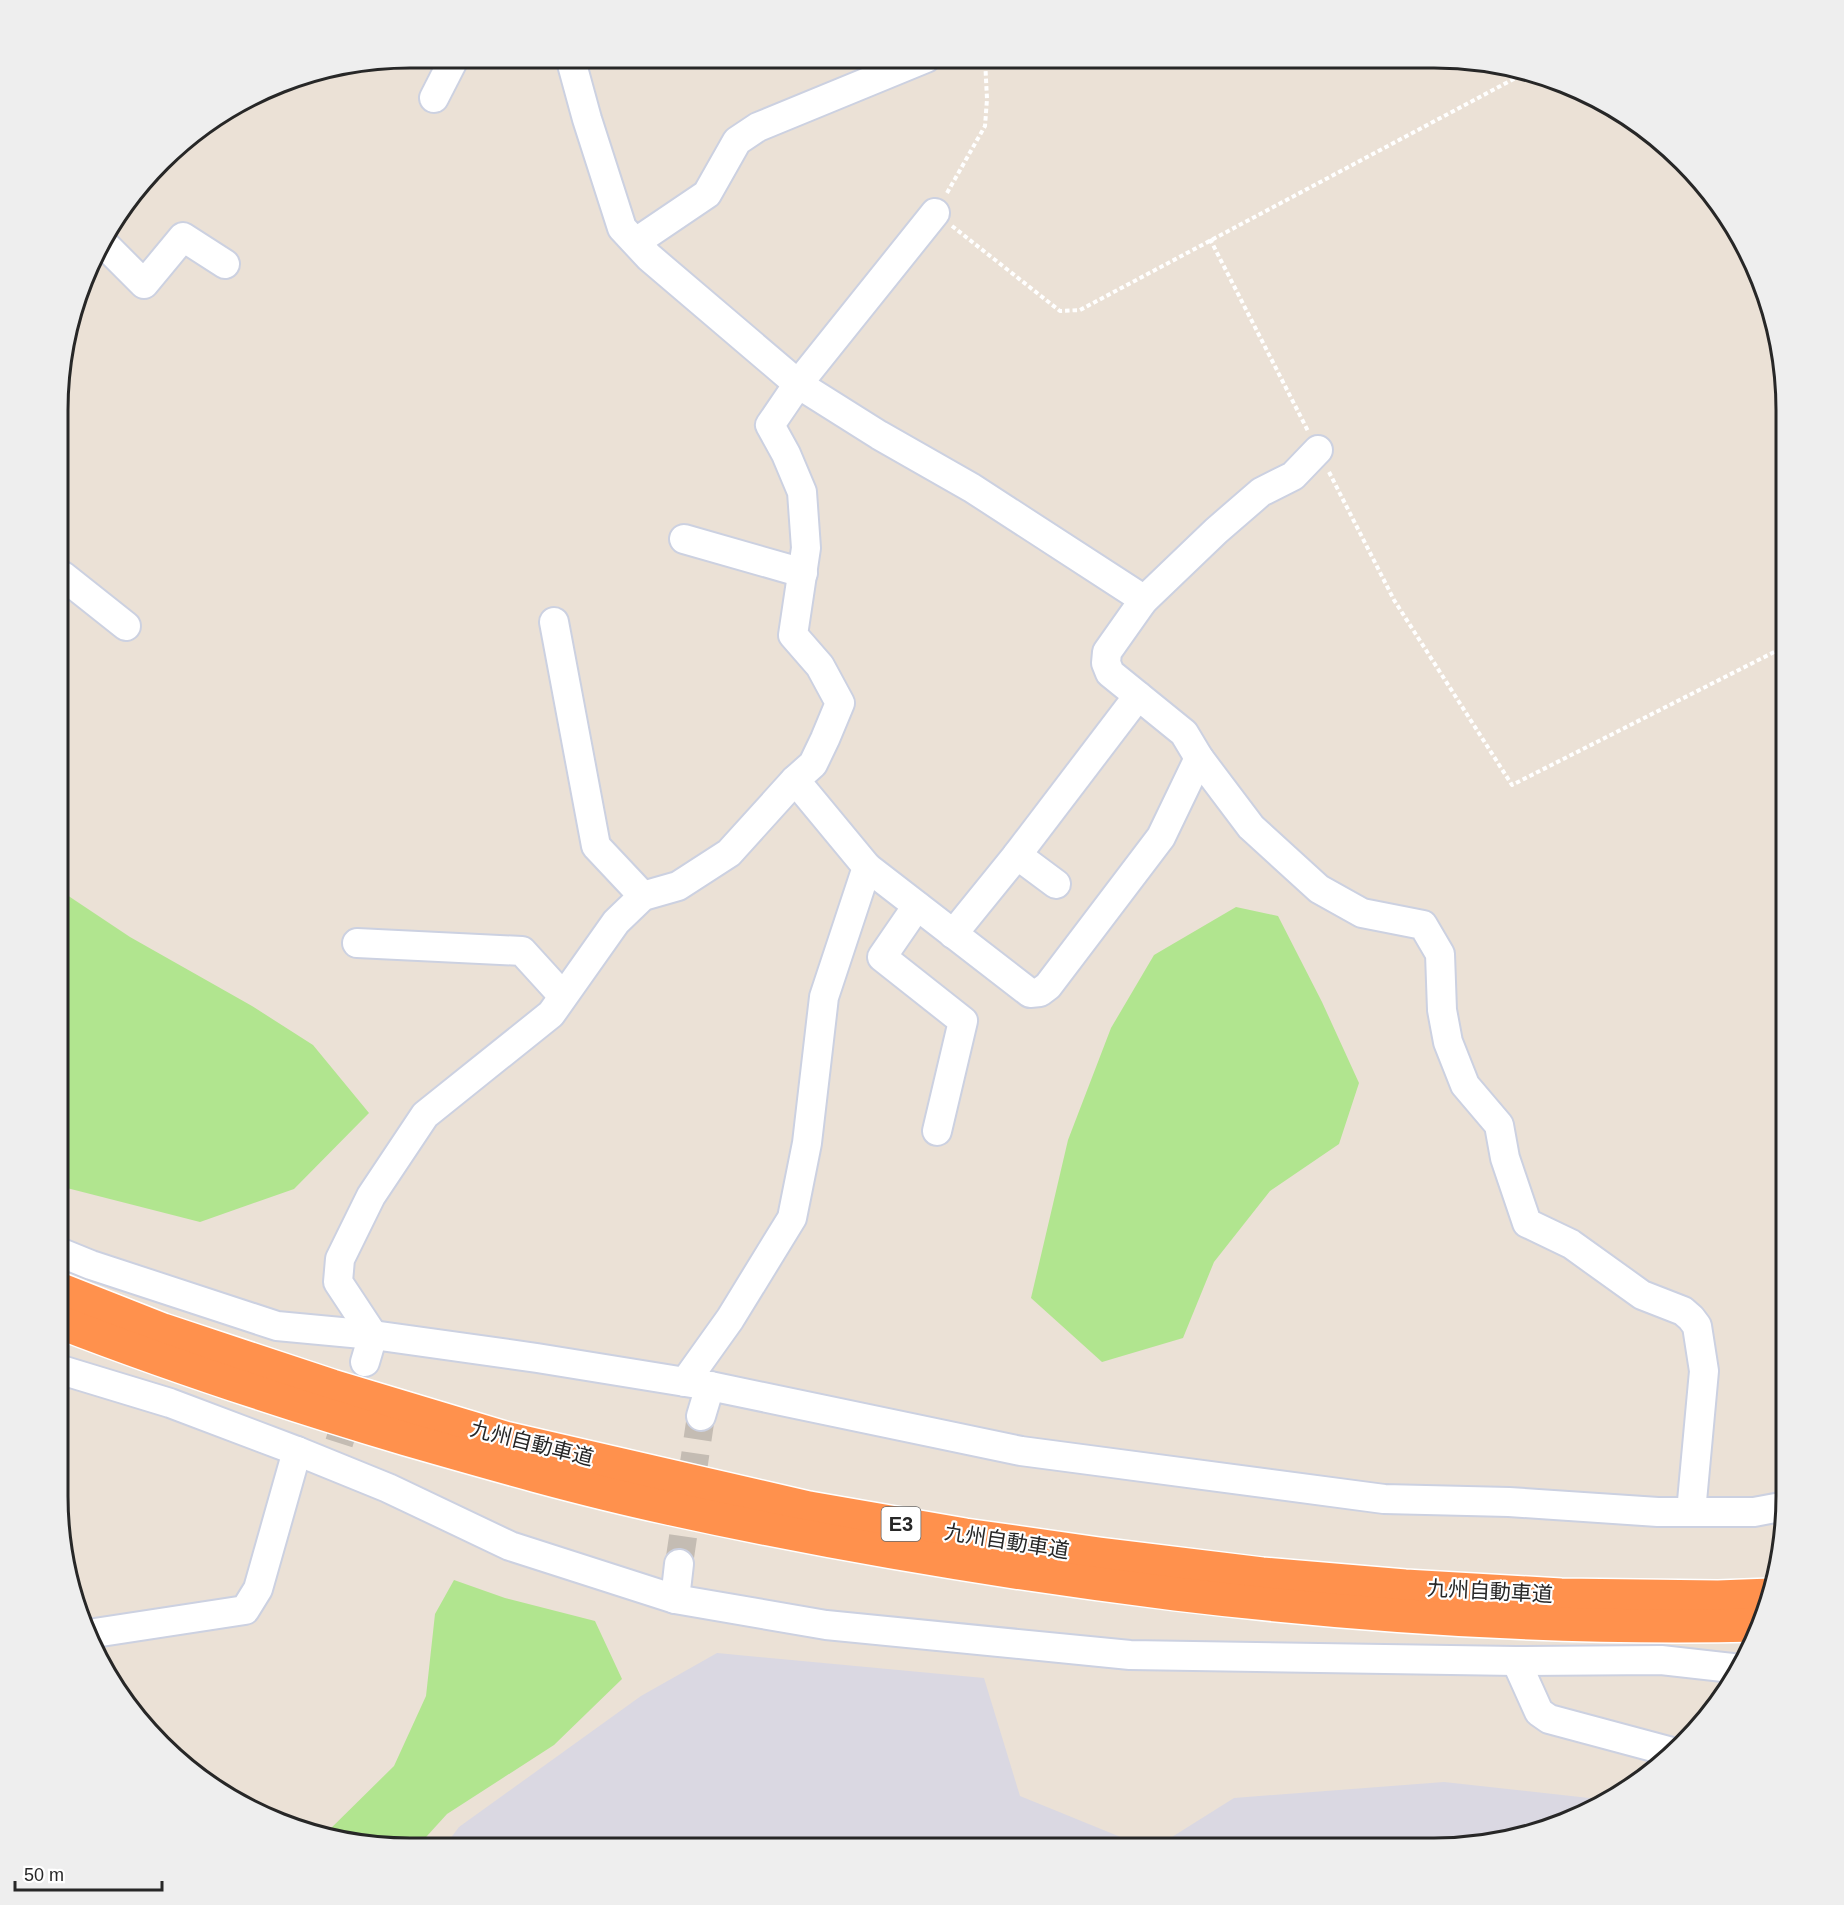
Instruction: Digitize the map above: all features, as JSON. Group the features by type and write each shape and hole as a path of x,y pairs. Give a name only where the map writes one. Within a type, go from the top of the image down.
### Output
{"highway":[{"name":"九州自動車道","path":"68,1293 163,1330 332,1386 505,1438 809,1508 965,1535 1262,1574 1405,1586 1562,1595 1761,1596"},
{"name":"九州自動車道","path":"68,1326 151,1358 320,1414 497,1466 663,1507 800,1536 959,1564 1094,1584 1257,1604 1403,1616 1562,1624 1751,1625"}],"street":[{"path":"434,98 449,68"},
{"path":"573,68 622,228 649,256 798,384 879,435 972,488 1143,601"},
{"path":"636,242 707,194 737,141 758,127 902,68"},
{"path":"365,1362 373,1335 338,1282 340,1259 371,1196 425,1115 550,1014 616,922 643,896 678,886 729,853 795,780 813,764 840,703 820,666 793,635 806,548 802,492 771,425 798,384 935,213"},
{"path":"108,248 144,284 183,237 225,264"},
{"path":"1318,450 1293,476 1261,492 1216,531 1143,601 1107,652 1106,663 1110,673 1184,733 1199,758 1251,826 1319,889 1362,913 1423,926 1440,954 1442,1010 1448,1042 1465,1085 1499,1125 1505,1158 1527,1223 1571,1244 1642,1295 1683,1311 1697,1326 1704,1371 1691,1512"},
{"path":"684,539 803,573"},
{"path":"68,580 126,626"},
{"path":"554,622 596,846 643,896"},
{"path":"953,934 1017,855 1138,696"},
{"path":"795,780 867,867 1030,993 1040,992 1048,986 1161,837 1199,758"},
{"path":"1017,855 1056,884"},
{"path":"701,1416 697,1384 730,1319 792,1218 807,1143 824,997 867,867"},
{"path":"917,906 882,957 963,1020 937,1131"},
{"path":"357,943 522,951 563,996"},
{"path":"68,1256 278,1326 373,1335 697,1384 1021,1451 1384,1499 1509,1502 1658,1512 1754,1512 1776,1508"},
{"path":"68,1372 170,1403 297,1450 336,1454 388,1488 510,1546 675,1599 826,1625 1130,1655 1516,1661 1661,1660 1730,1668"},
{"path":"97,1633 245,1610 258,1588 297,1450"},
{"path":"675,1599 679,1564"},
{"path":"1516,1661 1539,1712 1549,1719 1663,1750"}],"path":[{"path":"985,68 985,126 935,213 1060,310 1080,310 1516,77"},
{"path":"1210,239 1394,600 1512,785 1776,651"}],"shaded area":[{"path":"717,1653 984,1678 1020,1796 1123,1838 451,1838 459,1827 641,1696"},
{"path":"1444,1782 1593,1798 1545,1819 1479,1835 1435,1838 1170,1838 1234,1798"}],"green space":[{"path":"68,896 130,937 252,1006 313,1045 369,1113 294,1189 200,1222 68,1188"},
{"path":"1236,907 1278,916 1322,1002 1359,1083 1339,1144 1270,1191 1214,1262 1183,1338 1102,1362 1031,1298 1068,1140 1111,1028 1154,955"},
{"path":"454,1580 505,1598 595,1621 622,1679 554,1745 447,1814 425,1838 365,1835 331,1828 394,1766 426,1696 435,1614"}],"tunnel":[{"path":"339,1443 365,1362"},
{"path":"679,1564 701,1416"}]}
